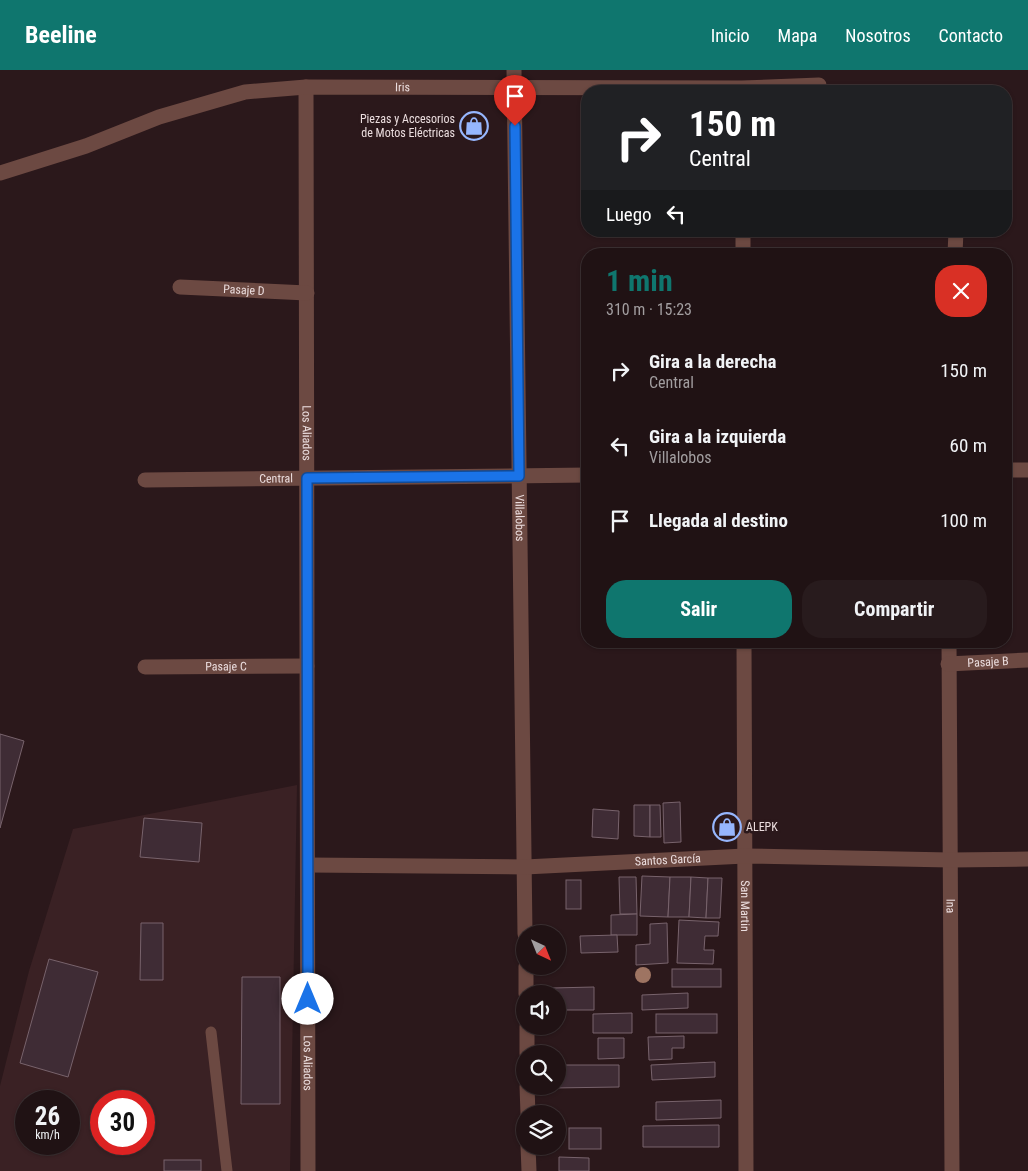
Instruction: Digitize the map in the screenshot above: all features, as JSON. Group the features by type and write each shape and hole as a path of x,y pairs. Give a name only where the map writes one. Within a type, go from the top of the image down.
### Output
{"street":[{"name":"Villalobos","path":"514,70 526,925"},
{"name":"Iris","path":"0,173 86,146 159,117 245,92 306,86 581,88"},
{"name":"Los Aliados","path":"306,86 308,1171"},
{"name":"Pasaje D","path":"180,287 307,293"},
{"path":"1012,470 1028,470"},
{"name":"Central","path":"145,480 581,475"},
{"name":"San Martin","path":"744,648 746,1171"},
{"name":"Ina","path":"949,648 952,1171"},
{"name":"Pasaje B","path":"948,664 1028,660"},
{"name":"Pasaje C","path":"145,667 307,666"},
{"name":"Santos García","path":"308,865 525,867 744,856 950,860 1028,859"},
{"path":"528,1155 528,1171"}],"lane":[{"path":"212,1032 227,1171"}],"shaded area":[{"path":"297,785 290,1171 0,1171 0,1086 29,971 73,829"}],"building":[{"path":"0,734 24,741 0,828"},
{"path":"680,802 681,842 664,843 663,803"},
{"path":"634,805 650,805 650,837 634,836"},
{"path":"650,805 660,805 661,837 650,837"},
{"path":"593,809 619,811 618,839 592,837"},
{"path":"144,818 202,823 199,862 140,857"},
{"path":"642,876 670,877 668,917 640,916"},
{"path":"619,877 636,877 637,914 620,914"},
{"path":"670,877 691,877 689,917 668,917"},
{"path":"691,877 708,878 706,918 689,917"},
{"path":"708,878 722,878 720,918 706,918"},
{"path":"566,880 581,880 581,909 566,909"},
{"path":"637,914 637,935 611,935 611,915"},
{"path":"679,920 719,922 718,936 705,936 704,950 714,950 713,964 677,963"},
{"path":"141,923 163,923 163,980 140,980"},
{"path":"667,923 668,963 636,965 636,945 650,944 650,924"},
{"path":"617,935 618,952 581,953 580,936"},
{"path":"49,959 98,972 68,1077 20,1063"},
{"path":"672,969 721,969 721,987 672,987"},
{"path":"242,977 280,977 280,1104 241,1104"},
{"path":"594,987 594,1010 566,1010 566,988"},
{"path":"688,993 688,1008 642,1010 642,995"},
{"path":"632,1013 632,1033 593,1033 593,1014"},
{"path":"656,1014 717,1014 717,1033 656,1033"},
{"path":"684,1036 684,1048 672,1048 672,1059 649,1060 648,1037"},
{"path":"598,1038 624,1038 624,1058 598,1059"},
{"path":"715,1062 715,1077 652,1080 651,1065"},
{"path":"566,1065 619,1065 619,1087 566,1088"},
{"path":"721,1100 721,1118 656,1120 656,1102"},
{"path":"719,1125 719,1147 643,1147 643,1126"},
{"path":"569,1128 601,1128 601,1149 569,1149"},
{"path":"559,1157 589,1158 589,1171 559,1171"},
{"path":"164,1160 201,1160 201,1171 164,1171"}],"place":[{"name":"Piezas y Accesorios de Motos Eléctricas","path":"474,126"},
{"name":"ALEPK","path":"727,827"}],"route":[{"path":"308,999 307,478 519,476 515,126"}]}
